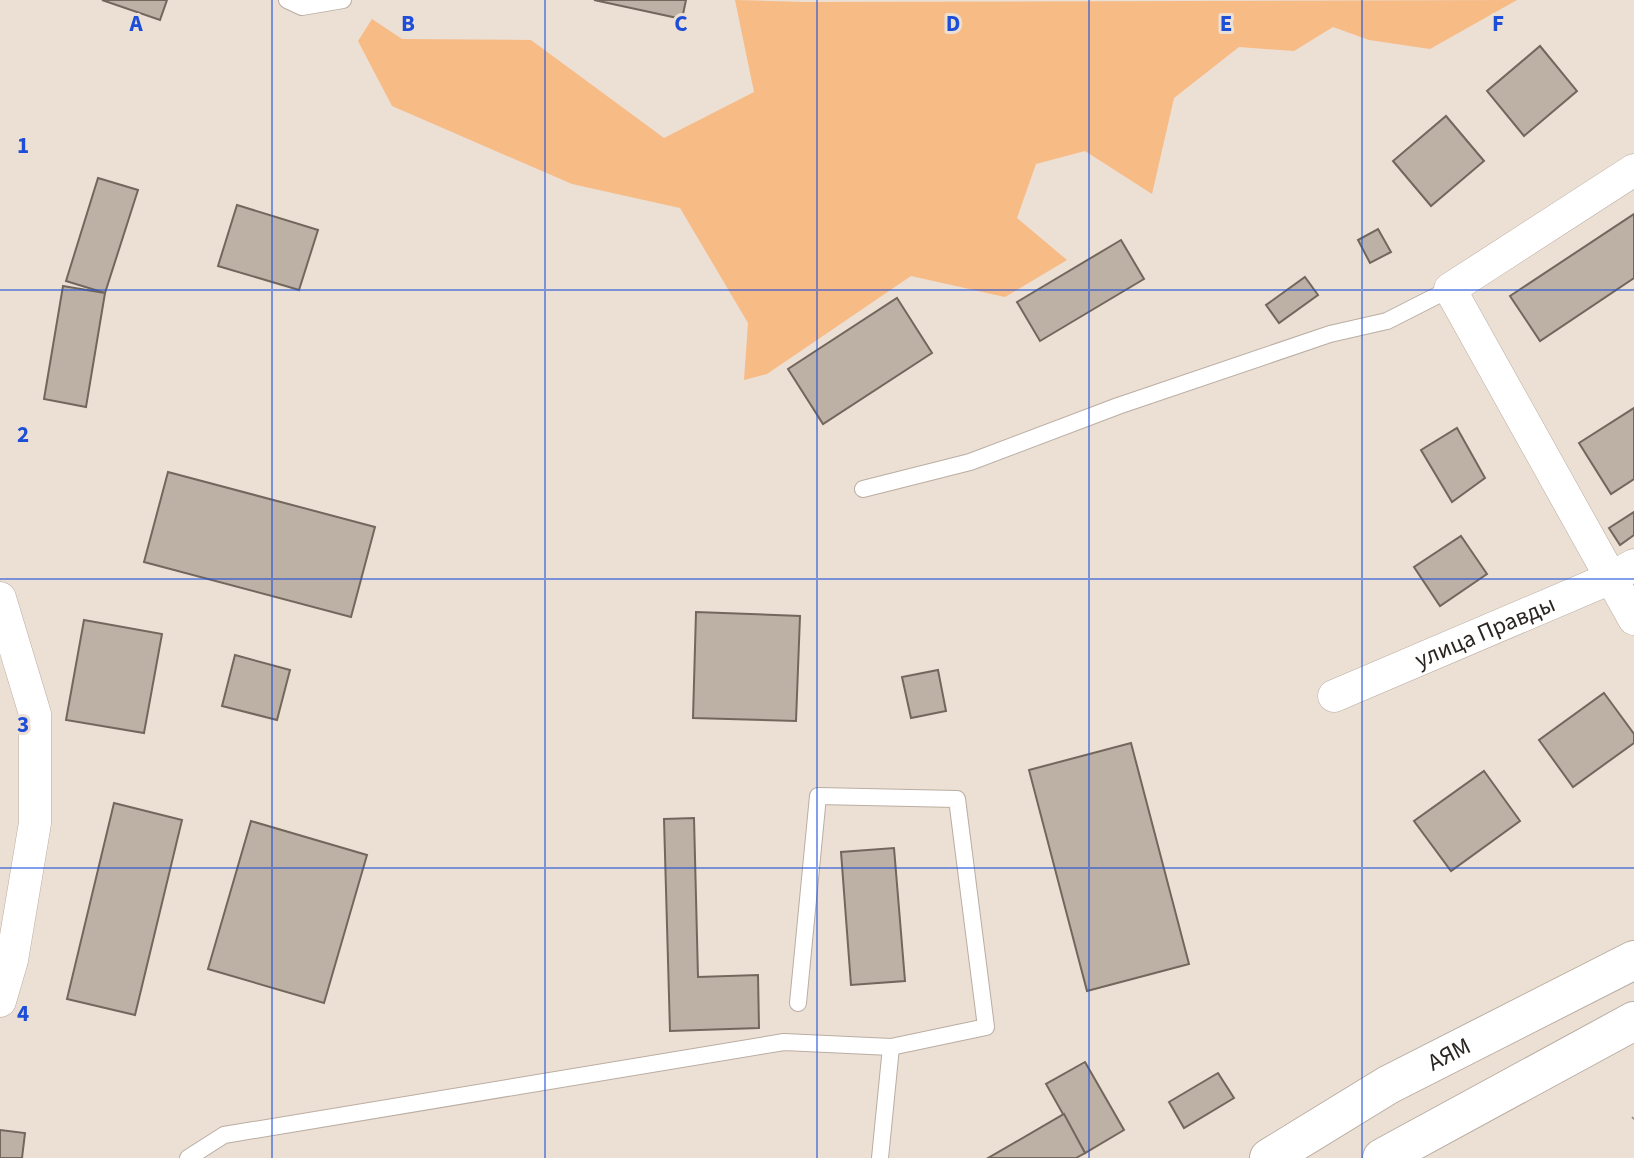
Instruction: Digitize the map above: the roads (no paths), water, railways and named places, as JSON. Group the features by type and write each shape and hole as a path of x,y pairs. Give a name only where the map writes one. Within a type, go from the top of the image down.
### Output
{"highway":[{"name":"АЯМ","path":"1269,1158 1388,1085 1634,960"},
{"path":"1382,1158 1634,1021"}],"street":[{"path":"1634,170 1450,289 1623,572 1634,619"},
{"name":"улица Правды","path":"1334,696 1623,572"},
{"path":"0,598 35,715 36,822 12,960 0,1001"}],"lane":[{"path":"286,0 302,7 342,0"},
{"path":"863,489 970,463 1118,406 1330,334 1387,321 1450,289"},
{"path":"188,1158 224,1135 784,1042 891,1047 986,1027 957,799 818,796 798,1003"},
{"path":"880,1158 891,1047"}]}
